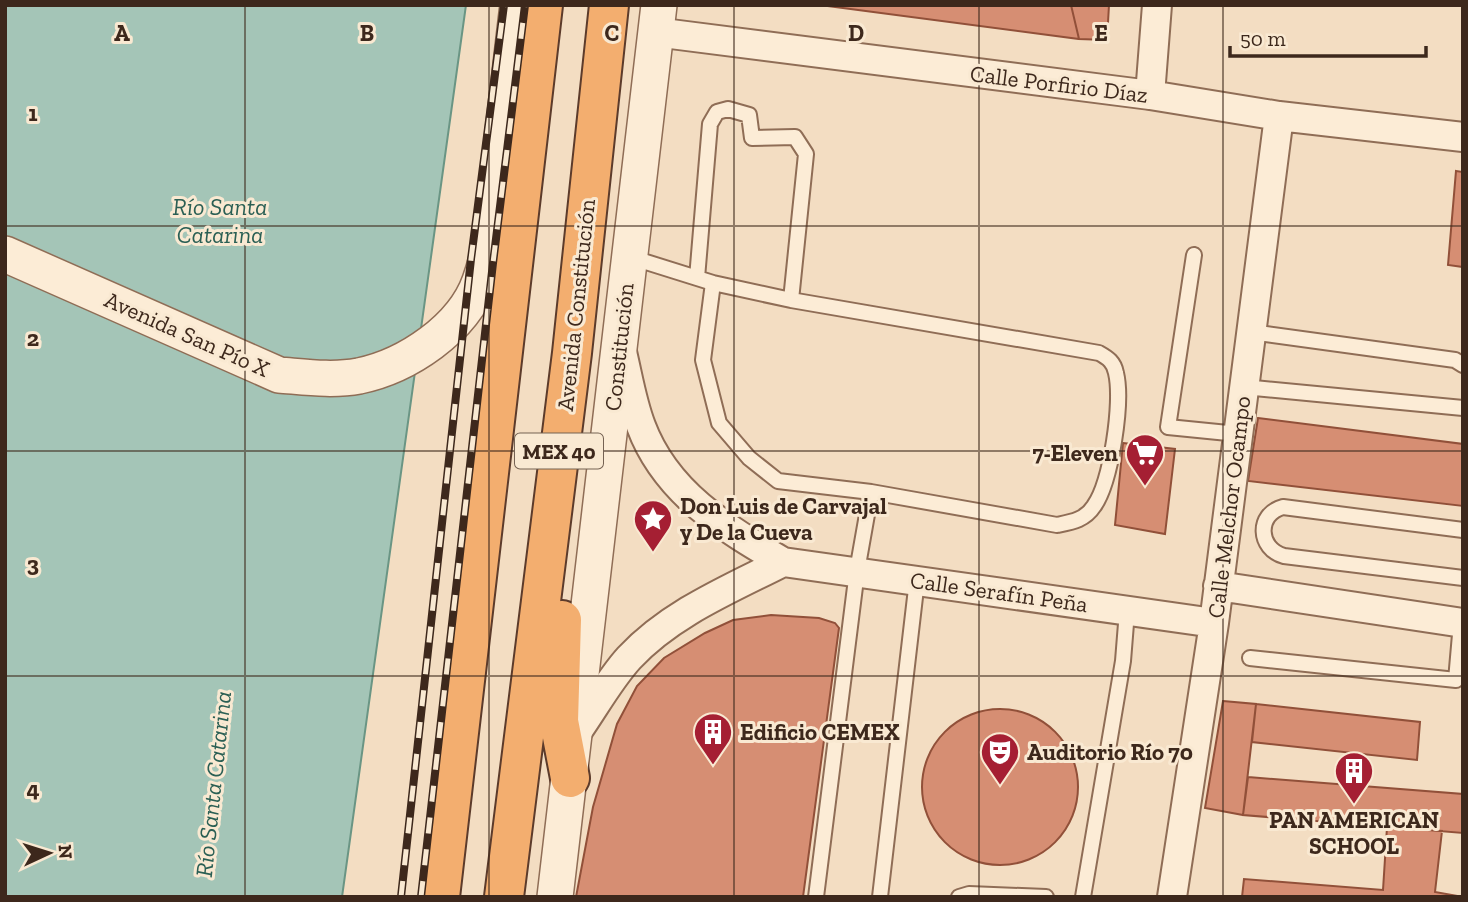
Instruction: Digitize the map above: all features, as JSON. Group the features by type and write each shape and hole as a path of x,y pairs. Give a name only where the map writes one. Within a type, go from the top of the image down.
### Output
{"highway":[{"name":"MEX 40","path":"440,897 543,5"},
{"name":"Avenida Constitución","path":"504,897 572,353 609,5"},
{"path":"570,778 559,721 558,688 573,456 572,353"}],"street":[{"name":"Avenida San Pío X","path":"5,254 279,375 318,379 358,376 388,367 448,329 467,308 480,282 494,214 518,5"},
{"path":"1150,95 1157,5"},
{"name":"Calle Porfirio Díaz","path":"657,19 1279,116 1463,137"},
{"name":"Constitución","path":"555,897 577,732 657,19"},
{"name":"Calle Melchor Ocampo","path":"1172,897 1214,624 1279,116"},
{"name":"Calle Serafín Peña","path":"619,340 640,424 669,475 698,508 783,562 1214,624"},
{"path":"577,732 629,659 664,628 702,603 783,562"},
{"path":"1218,586 1462,623"}],"lane":[{"path":"697,278 710,124 717,112 728,109 749,115 752,138 795,137 806,153 792,300"},
{"path":"1194,255 1168,427 1238,434"},
{"path":"629,257 713,283 792,300 1099,353 1111,360 1116,373 1117,404 1109,467 1095,506 1080,520 1057,525 871,492 778,481 749,458 719,423 703,360 713,283"},
{"path":"1251,332 1455,360 1463,365"},
{"path":"1244,387 1463,408"},
{"path":"816,897 857,571 871,492"},
{"path":"1463,530 1283,507 1272,510 1266,516 1264,528 1265,542 1269,549 1284,556 1463,578"},
{"path":"880,897 917,580"},
{"path":"1083,897 1123,661 1127,611"},
{"path":"1250,659 1460,681 1462,623"},
{"path":"959,897 969,894 1046,897"}],"water":[{"name":"Río Santa Catarina","path":"5,5 466,5 342,897 5,897"}],"building":[{"path":"820,5 1071,5 1079,39"},
{"path":"1071,5 1109,5 1107,40 1079,39"},
{"path":"1456,171 1463,172 1463,267 1448,265"},
{"path":"1258,418 1463,444 1463,506 1248,481"},
{"name":"7-Eleven","path":"1123,443 1175,449 1165,534 1115,525"},
{"name":"Edificio CEMEX","path":"771,615 819,618 835,623 839,628 803,897 576,897 593,807 617,724 637,686 664,658 705,633 733,620"},
{"path":"1223,701 1256,704 1243,815 1205,808"},
{"path":"1256,704 1420,722 1417,760 1252,742"},
{"name":"Auditorio Río 70","path":"1000,709 1030,715 1055,732 1072,757 1078,787 1072,817 1055,842 1030,859 1000,865 970,859 945,842 928,817 922,787 928,757 945,732 970,715"},
{"name":"PAN AMERICAN SCHOOL","path":"1248,777 1463,794 1463,833 1243,815"},
{"path":"1387,827 1442,831 1435,892 1463,897 1242,897 1244,879 1383,890"}],"railway":[{"path":"401,897 471,259 504,5"},
{"path":"421,897 525,5"}],"place":[{"name":"7-Eleven","path":"1145,487"},
{"name":"Don Luis de Carvajal y De la Cueva","path":"653,553"},
{"name":"Edificio CEMEX","path":"713,766"},
{"name":"Auditorio Río 70","path":"1000,786"},
{"name":"PAN AMERICAN SCHOOL","path":"1354,805"}]}
